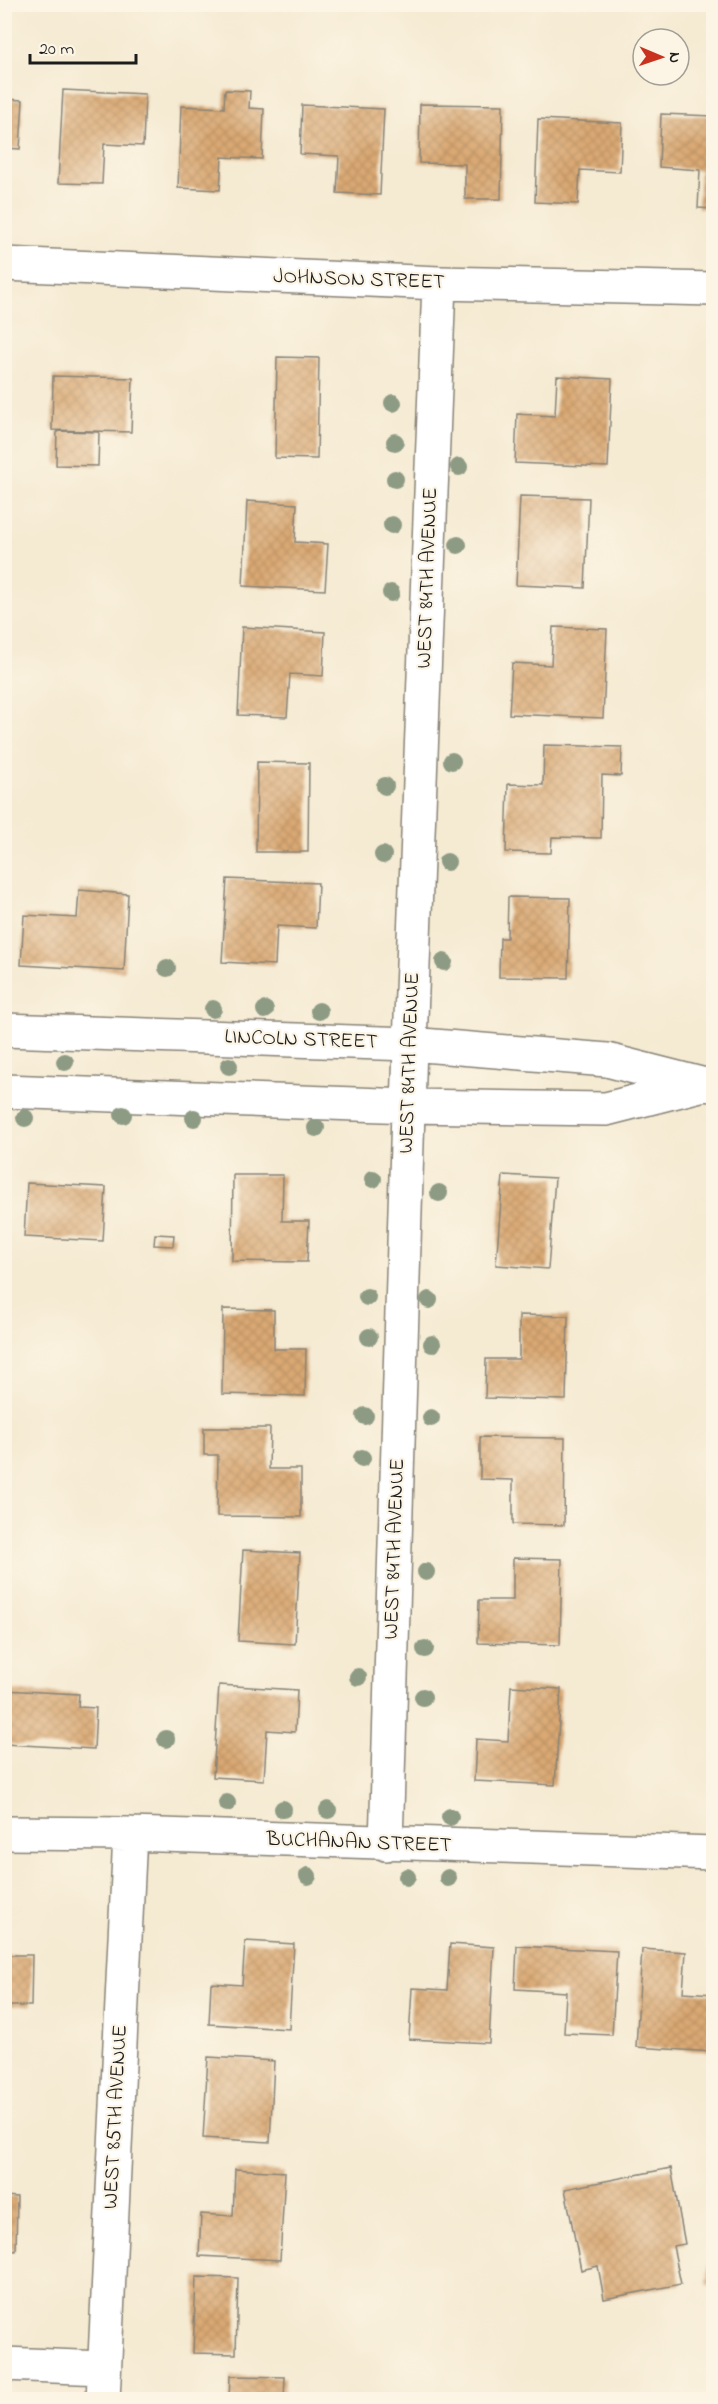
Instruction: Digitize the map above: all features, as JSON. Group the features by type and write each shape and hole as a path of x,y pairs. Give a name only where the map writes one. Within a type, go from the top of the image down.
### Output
{"street":[{"name":"JOHNSON STREET","path":"4,264 440,283 714,290"},
{"name":"WEST 84TH AVENUE","path":"386,1844 410,1106 410,1044 440,283"},
{"name":"LINCOLN STREET","path":"4,1030 410,1044 607,1060 707,1085"},
{"name":"LINCOLN STREET","path":"4,1091 410,1106 606,1109 707,1085"},
{"name":"BUCHANAN STREET","path":"4,1833 130,1834 714,1853"},
{"name":"WEST 85TH AVENUE","path":"103,2384 130,1834"},
{"path":"4,2364 103,2384"}],"building":[{"path":"63,90 145,94 143,146 104,144 102,184 58,183"},
{"path":"225,90 250,91 249,108 264,109 262,159 222,157 220,190 178,188 181,106 224,108"},
{"path":"4,99 23,100 20,149 4,148"},
{"path":"420,104 503,105 501,199 465,199 465,164 419,163"},
{"path":"302,105 384,109 380,195 337,193 339,156 300,154"},
{"path":"661,114 714,116 714,209 698,208 700,170 659,167"},
{"path":"538,119 622,123 620,172 580,170 578,204 535,202"},
{"path":"277,357 319,358 317,459 275,458"},
{"path":"53,376 133,378 131,432 52,430"},
{"path":"557,376 612,379 608,467 515,463 517,414 555,416"},
{"path":"57,431 99,432 98,466 56,465"},
{"path":"520,496 589,498 585,588 516,585"},
{"path":"247,501 297,504 295,542 328,544 325,590 243,586"},
{"path":"242,627 325,632 323,676 290,674 287,717 238,715"},
{"path":"553,627 607,629 603,718 509,714 512,663 551,665"},
{"path":"544,745 622,747 621,776 602,775 601,838 552,837 551,853 506,852 508,784 543,785"},
{"path":"257,762 309,763 308,852 256,852"},
{"path":"227,879 318,883 316,928 277,926 275,965 222,962"},
{"path":"79,890 128,894 124,971 21,965 24,915 77,918"},
{"path":"508,897 570,898 568,978 499,977 500,938 507,938"},
{"path":"233,1175 283,1175 282,1221 309,1221 307,1262 232,1261"},
{"path":"503,1175 555,1178 548,1269 496,1265"},
{"path":"27,1183 106,1187 103,1241 24,1237"},
{"path":"155,1234 174,1235 173,1246 154,1245"},
{"path":"223,1309 274,1310 274,1349 306,1349 305,1396 222,1394"},
{"path":"519,1315 568,1316 566,1400 485,1398 486,1359 519,1359"},
{"path":"204,1428 270,1428 269,1469 301,1469 301,1517 217,1516 218,1455 204,1455"},
{"path":"480,1437 565,1438 564,1525 513,1524 513,1480 480,1479"},
{"path":"243,1550 300,1553 295,1644 238,1641"},
{"path":"513,1558 562,1559 560,1645 478,1643 479,1600 513,1600"},
{"path":"219,1685 297,1690 295,1732 267,1730 264,1780 213,1777"},
{"path":"511,1686 561,1689 555,1785 474,1781 476,1739 508,1741"},
{"path":"4,1690 79,1694 78,1707 96,1708 94,1749 4,1744"},
{"path":"245,1941 294,1944 289,2029 209,2024 211,1983 242,1985"},
{"path":"450,1944 494,1947 489,2043 409,2039 412,1988 447,1990"},
{"path":"517,1946 617,1951 612,2035 564,2033 566,1992 515,1989"},
{"path":"642,1949 686,1952 683,1992 714,1994 714,2052 636,2047"},
{"path":"4,1955 32,1955 31,2006 4,2006"},
{"path":"208,2057 274,2061 270,2142 203,2138"},
{"path":"671,2168 685,2244 673,2246 681,2284 604,2299 598,2266 581,2270 565,2189"},
{"path":"235,2169 285,2172 280,2260 199,2256 201,2214 233,2216"},
{"path":"712,2194 714,2194 714,2286 707,2285"},
{"path":"4,2196 17,2197 16,2251 4,2250"},
{"path":"196,2277 238,2278 236,2354 193,2353"},
{"path":"230,2376 285,2377 284,2400 229,2400"}]}
